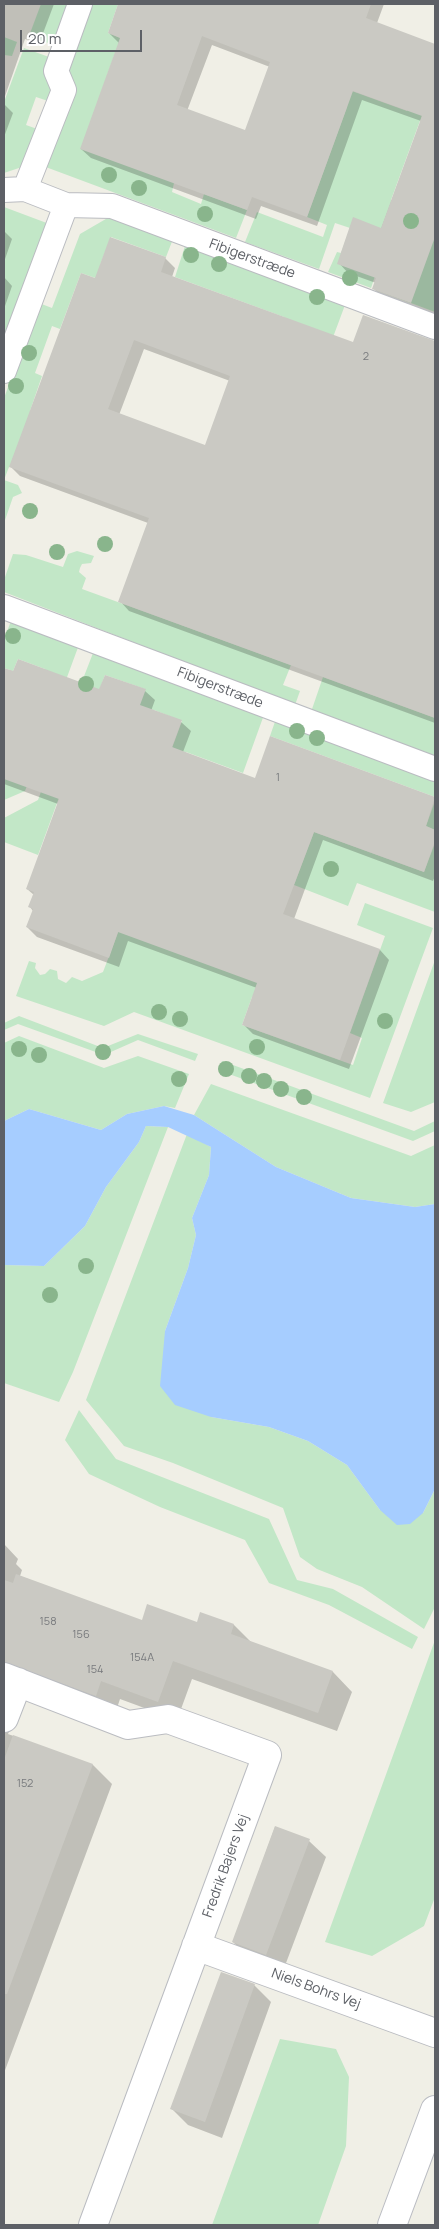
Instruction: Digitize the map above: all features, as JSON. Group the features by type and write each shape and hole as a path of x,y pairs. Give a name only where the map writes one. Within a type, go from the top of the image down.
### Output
{"street":[{"name":"Fredrik Bajers Vej","path":"4,1718 11,1680 128,1726 168,1719 267,1755 93,2225"},
{"name":"Niels Bohrs Vej","path":"196,1946 435,2033"},
{"path":"392,2225 435,2110"}],"lane":[{"name":"Fibigerstræde","path":"80,4 56,71 64,90 14,189 66,205 112,206 435,326"},
{"path":"4,372 66,205"},
{"name":"Fibigerstræde","path":"4,607 435,769"}],"green space":[{"path":"41,4 69,4 54,45 29,36"},
{"path":"87,4 118,4 108,33 147,48 116,50 96,107 174,183 172,192 201,204 204,194 247,210 236,238 43,166 65,65"},
{"path":"4,37 17,42 12,56 4,55"},
{"path":"24,48 49,57 57,87 51,102 36,97 26,125 40,130 28,165 4,173 4,102"},
{"path":"418,83 432,88 391,200 419,211 425,197 435,200 432,216 435,217 435,312 376,290 381,274 375,276 371,288 328,272 337,252 341,253 350,228 335,223 319,269 245,242 257,212 323,237 327,225 307,217 347,107 338,86 407,111"},
{"path":"4,207 52,225 4,355"},
{"path":"111,216 173,239 166,257 111,237 100,265 107,282 81,273 60,329 52,326 35,373 42,376 30,411 51,419 9,467 4,480 4,398 39,303 52,308 80,234"},
{"path":"185,246 345,305 329,348 284,317 175,277"},
{"path":"4,480 18,485 22,493 13,497 4,523"},
{"path":"77,551 94,556 91,563 82,564 80,568 79,572 86,578 82,589 291,665 283,685 300,691 295,705 4,592 4,580 13,554 26,555 63,567 68,554"},
{"path":"13,616 80,642 25,791 4,800 4,779 45,669 18,659 13,671 4,668 4,639"},
{"path":"95,648 265,712 243,773 186,752 176,780 162,775 182,721 154,710 135,717 145,689 105,675 84,731 65,725"},
{"path":"323,677 435,718 435,757 311,712"},
{"path":"277,716 435,775 435,797 270,736"},
{"path":"61,736 79,743 38,855 4,842 4,818 38,800"},
{"path":"435,801 435,830 426,826"},
{"path":"314,832 424,872 435,843 435,912 357,883 348,906 294,885"},
{"path":"365,903 433,928 370,1098 134,1012 104,1026 16,996 29,961 36,963 35,968 40,975 45,974 50,969 57,971 58,979 66,983 72,977 82,981 103,972 124,917 270,987 252,997 242,1025 353,1065 362,1038 350,1033 385,936 357,925"},
{"path":"435,960 435,1102 411,1112 383,1103"},
{"path":"19,1016 103,1048 138,1034 198,1054 195,1061 138,1040 104,1055 18,1024 4,1030 4,1023"},
{"path":"19,1036 104,1068 138,1056 189,1074 175,1108 164,1106 127,1114 101,1130 29,1109 4,1121 4,1043"},
{"path":"222,1061 414,1131 435,1121 435,1131 413,1141 218,1070"},
{"path":"211,1084 411,1156 435,1145 435,1204 415,1207 351,1198 276,1167 194,1115"},
{"path":"146,1126 168,1127 73,1372 59,1402 4,1383 4,1265 44,1266 85,1226 106,1187 139,1142"},
{"path":"187,1134 211,1147 209,1175 192,1218 196,1235 188,1268 165,1331 211,1417 269,1427 308,1441 347,1465 380,1510 423,1513 435,1489 435,1607 424,1629 362,1587 317,1569 300,1557 283,1508 173,1463 124,1446 86,1400"},
{"path":"79,1410 116,1459 269,1519 297,1580 333,1589 418,1637 412,1649 329,1605 269,1583 245,1540 160,1507 89,1474 65,1440"},
{"path":"435,1640 435,1897 424,1926 372,1956 325,1942"},
{"path":"280,2039 336,2049 349,2077 346,2146 318,2225 212,2225"}],"water":[{"path":"164,1106 194,1115 276,1167 351,1198 415,1207 435,1204 435,1489 423,1513 410,1524 397,1525 380,1510 347,1465 308,1441 269,1427 211,1417 175,1405 160,1386 165,1331 188,1268 196,1235 192,1218 209,1175 211,1147 168,1127 146,1126 139,1142 106,1187 85,1226 44,1266 4,1265 4,1121 29,1109 101,1130 127,1114"}],"building":[{"path":"118,4 371,4 366,18 435,44 435,237 411,303 372,289 376,278 337,264 353,217 381,228 422,116 353,91 307,217 252,197 247,210 80,149 120,38 108,33","holes":["202,36 270,62 245,130 177,105"]},
{"path":"110,237 166,257 161,272 353,342 363,315 435,341 435,718 118,602 149,518 9,467 81,273 95,278","holes":["134,340 230,376 205,445 108,409"]},
{"path":"18,659 99,689 105,675 146,689 140,705 182,720 172,747 255,778 270,736 435,797 426,826 435,830 435,841 424,872 314,832 283,914 380,949 340,1060 242,1025 257,983 118,932 109,958 26,927 33,909 28,907 34,892 26,889 59,799 4,779 4,668 13,671"},
{"path":"16,1574 142,1620 147,1604 197,1622 200,1612 234,1624 231,1634 333,1671 318,1713 173,1661 158,1702 101,1681 96,1696 4,1662 4,1580 13,1583"},
{"path":"13,1735 93,1764 7,1994 4,1994 4,1760"},
{"path":"275,1826 310,1839 266,1955 232,1942"},
{"path":"221,1972 255,1984 205,2122 170,2109"}]}
